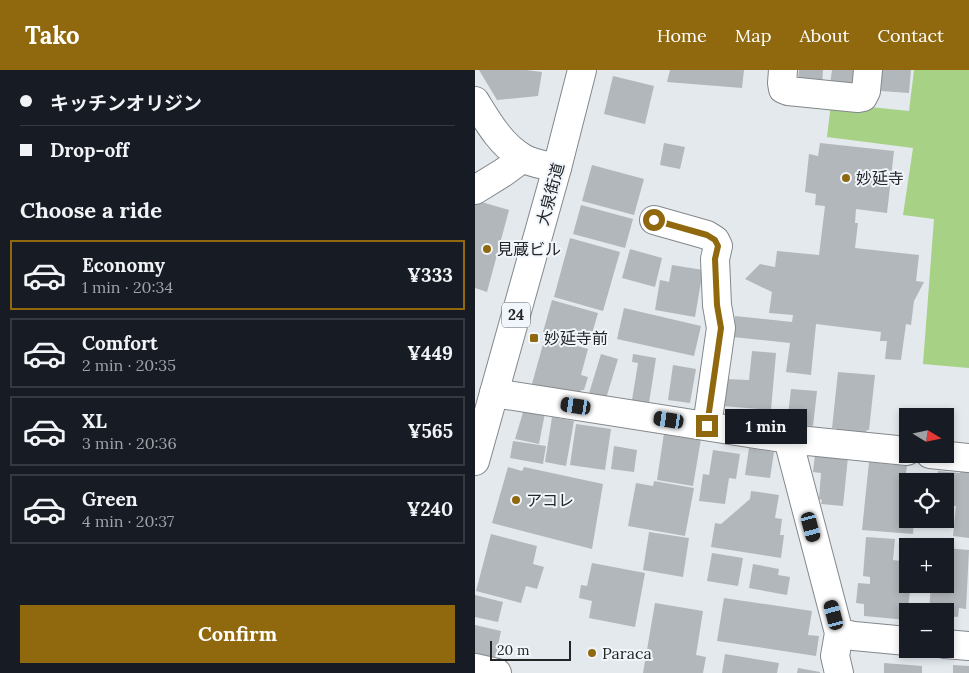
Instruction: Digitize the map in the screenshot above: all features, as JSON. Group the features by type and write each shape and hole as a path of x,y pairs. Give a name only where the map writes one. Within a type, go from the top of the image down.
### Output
{"street":[{"name":"大泉街道","path":"475,461 557,168 582,70"},
{"path":"783,70 783,89 788,91 858,98 863,96 866,91 868,70"},
{"path":"475,101 507,145 523,158 557,168"},
{"path":"475,190 523,158"},
{"path":"654,220 707,235 715,240 718,246 715,259 717,305 721,328 707,426"},
{"path":"494,393 787,439 899,450"},
{"path":"787,439 846,635 835,656 839,673"},
{"path":"954,456 969,458"},
{"path":"846,635 899,640"},
{"path":"954,645 969,646"},
{"path":"475,668 497,673"}],"green space":[{"path":"914,70 969,70 969,368 923,364 934,219 903,215 913,148 827,137 831,103 909,111"}],"building":[{"path":"479,70 542,72 538,96 497,100"},
{"path":"670,70 744,70 742,88 667,82"},
{"path":"799,70 823,70 822,86 798,79"},
{"path":"832,70 861,70 860,87 830,84"},
{"path":"882,70 911,70 909,93 881,91"},
{"path":"613,76 654,86 645,124 604,114"},
{"path":"664,143 685,147 680,169 660,165"},
{"path":"820,143 894,151 887,213 856,209 855,223 858,223 855,248 919,255 916,281 924,282 914,301 911,325 906,324 901,360 885,359 887,341 880,341 881,332 816,324 811,375 786,372 790,343 733,337 735,316 792,322 793,315 769,313 772,292 745,279 760,264 775,267 777,251 819,255 825,206 815,205 816,194 805,192 809,154 818,156"},
{"path":"592,165 644,179 634,215 582,201"},
{"name":"見蔵ビル","path":"478,201 509,210 487,292 475,288 475,203"},
{"path":"581,205 633,219 625,248 573,234"},
{"path":"570,238 620,252 603,311 554,297"},
{"path":"630,249 662,258 655,287 622,278"},
{"path":"672,265 703,270 695,317 655,310 660,280 669,282"},
{"path":"552,300 598,313 589,344 543,332"},
{"path":"624,308 701,326 694,356 617,339"},
{"path":"545,337 588,349 581,375 588,377 584,390 581,390 579,400 530,391"},
{"path":"752,351 776,353 771,410 724,406 726,379 749,380"},
{"path":"601,354 618,359 604,405 587,400"},
{"path":"633,354 656,358 649,403 632,400 638,363 632,362"},
{"path":"673,365 696,369 690,403 668,400"},
{"path":"838,372 875,375 869,430 867,430 863,437 837,434 836,428 832,428"},
{"path":"791,389 817,391 813,426 787,424"},
{"path":"524,409 545,413 539,444 515,439"},
{"path":"552,417 574,421 566,466 545,462"},
{"path":"576,424 611,429 605,470 570,465"},
{"path":"664,433 701,439 693,486 657,480"},
{"path":"513,441 546,446 543,464 510,458"},
{"path":"614,446 637,450 634,472 611,469"},
{"path":"749,448 774,452 770,478 745,475"},
{"path":"713,450 740,454 736,479 729,478 725,504 699,501 703,474 709,475"},
{"path":"815,454 848,457 843,506 821,504 822,500 819,499 821,473 813,472"},
{"path":"869,462 907,466 906,473 899,473 899,528 913,528 913,534 862,530"},
{"path":"508,467 522,471 524,467 603,484 592,549 492,523"},
{"path":"961,468 969,469 969,538 953,536 956,506 954,506 954,473 938,473 938,471 960,473"},
{"path":"654,481 694,488 685,536 628,526 636,483 653,486"},
{"path":"751,491 779,495 775,518 782,519 780,535 784,535 781,558 711,547 715,523 721,524 750,499"},
{"path":"649,532 689,538 683,577 643,570"},
{"path":"491,534 537,546 533,564 544,567 537,589 526,586 521,603 476,591"},
{"path":"866,537 895,539 893,560 899,561 899,593 910,593 909,603 899,603 899,619 864,616 864,604 856,603 858,583 870,584 870,577 863,576"},
{"path":"954,549 969,550 966,609 959,608 958,617 954,617 954,603 930,603 930,593 954,593"},
{"path":"712,553 743,558 738,586 707,581"},
{"path":"592,563 645,573 635,627 589,618 592,601 579,598 581,585 587,586"},
{"path":"753,564 779,569 778,575 790,577 787,595 749,588"},
{"path":"475,595 503,602 498,622 475,617"},
{"path":"724,598 812,611 808,635 819,636 816,656 717,641"},
{"path":"655,603 703,611 696,655 706,657 703,673 643,673"},
{"path":"475,625 501,631 495,659 475,654"},
{"path":"725,654 779,663 777,673 722,673"},
{"path":"884,663 922,666 922,673 884,673"},
{"path":"953,665 969,666 969,673 953,673"},
{"path":"798,668 820,672 820,673 797,673"}],"place":[{"name":"妙延寺","path":"846,178"},
{"name":"見蔵ビル","path":"487,249"},
{"name":"妙延寺前","path":"534,338"},
{"name":"アコレ","path":"516,500"},
{"name":"Paraca","path":"592,653"}],"route":[{"path":"654,220 707,235 715,240 718,246 715,259 717,305 721,328 707,426"}]}
